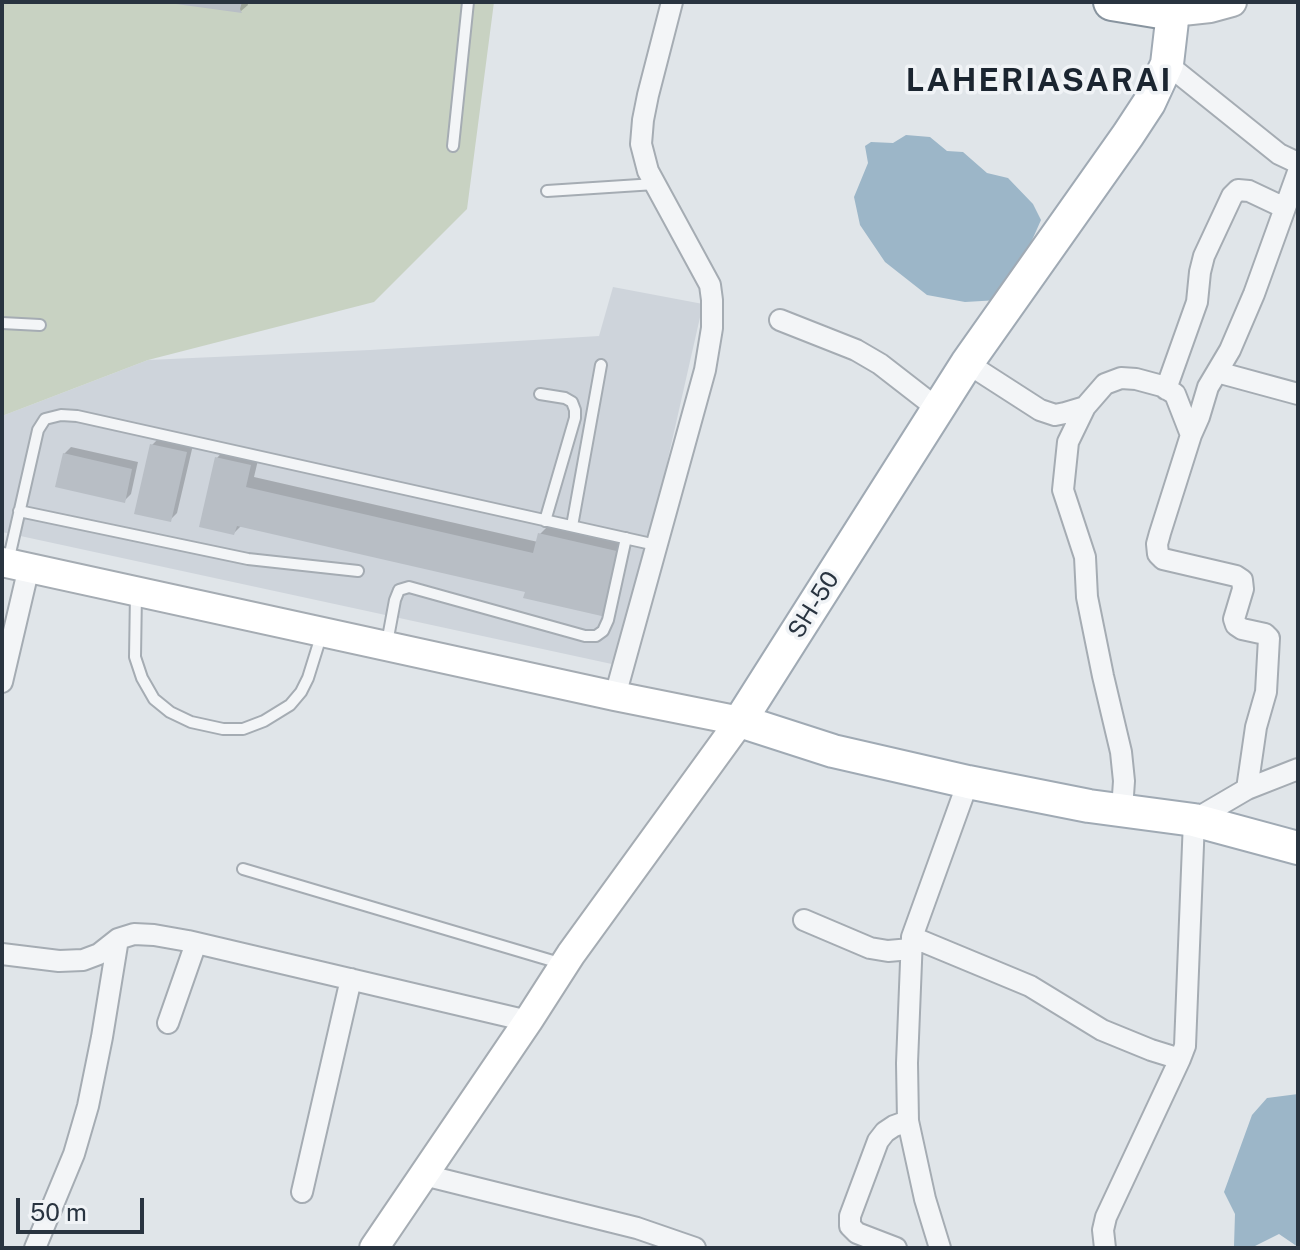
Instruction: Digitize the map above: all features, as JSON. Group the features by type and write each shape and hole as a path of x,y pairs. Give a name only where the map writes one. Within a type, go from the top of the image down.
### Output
{"highway":[{"path":"1112,2 1174,7"}],"main road":[{"name":"SH-50","path":"740,721 967,363 1149,103 1167,64 1174,7"},
{"path":"740,721 833,751 968,782 1089,806 1194,820 1298,848"}],"street":[{"path":"615,696 705,370 712,328 710,285 648,171 641,144 643,120 672,2"},
{"path":"1174,7 1210,8 1232,2"},
{"path":"1167,64 1279,154 1298,163"},
{"path":"1247,789 1256,727 1266,692 1269,638 1236,625 1234,619 1243,589 1242,580 1163,559 1158,554 1157,544 1208,387 1230,350 1254,294 1298,172"},
{"path":"1166,389 1197,302 1204,256 1232,196 1238,190 1249,191 1285,208"},
{"path":"780,320 856,350 880,364 938,409"},
{"path":"967,363 1040,410 1055,415 1085,407"},
{"path":"1217,372 1298,394"},
{"path":"1122,810 1124,781 1121,752 1087,597 1085,557 1063,490 1068,442 1085,407 1105,384 1121,378 1136,379 1175,394 1191,435"},
{"path":"2,682 13,564 740,721 565,965 374,1248"},
{"path":"1105,1248 1103,1230 1111,1204 1185,1046 1194,820 1247,789 1298,769"},
{"path":"940,1248 925,1199 908,1121 911,943 968,782"},
{"path":"804,920 870,948 888,951 911,943 1030,986 1102,1030 1180,1059"},
{"path":"2,954 59,961 83,960 99,954 118,939 134,934 154,935 528,1021"},
{"path":"35,1248 74,1154 88,1106 118,939"},
{"path":"168,1023 196,943"},
{"path":"302,1192 351,979"},
{"path":"896,1248 857,1233 850,1226 850,1216 878,1141 894,1126 908,1121"},
{"path":"424,1175 637,1228 695,1248"}],"lane":[{"path":"453,146 468,2"},
{"path":"547,191 655,184"},
{"path":"2,323 40,325"},
{"path":"572,526 601,365"},
{"path":"540,394 565,398 572,402 575,410 545,521"},
{"path":"13,564 19,511 38,430 45,419 61,415 77,416 656,545"},
{"path":"19,511 248,559 358,571"},
{"path":"387,645 395,600 399,590 409,587 585,636 596,636 603,631 608,620 626,538"},
{"path":"136,590 135,657 142,678 154,699 170,712 191,722 223,729 243,729 264,721 290,705 308,678 323,631"},
{"path":"243,869 565,965"}],"shaded area":[{"path":"613,287 703,304 621,666 2,532 2,416 148,360 599,336"}],"green space":[{"path":"2,2 494,2 467,209 374,302 148,360 2,416"}],"water":[{"path":"906,135 930,137 947,151 963,152 987,173 1008,178 1033,204 1041,220 1025,256 999,300 965,302 927,295 885,262 860,225 854,197 868,163 865,146 871,142 893,143"},
{"path":"1298,1094 1298,1247 1279,1234 1253,1247 1234,1246 1235,1214 1224,1192 1252,1115 1267,1098"}],"building":[{"path":"242,2 242,13 176,4"},
{"path":"150,444 187,452 171,522 134,514"},
{"path":"63,453 132,469 125,503 55,487"},
{"path":"215,457 251,465 246,487 533,553 538,533 621,552 606,617 523,598 525,592 237,526 234,535 199,527"}],"district":[{"name":"LAHERIASARAI","path":"1039,81"}]}
